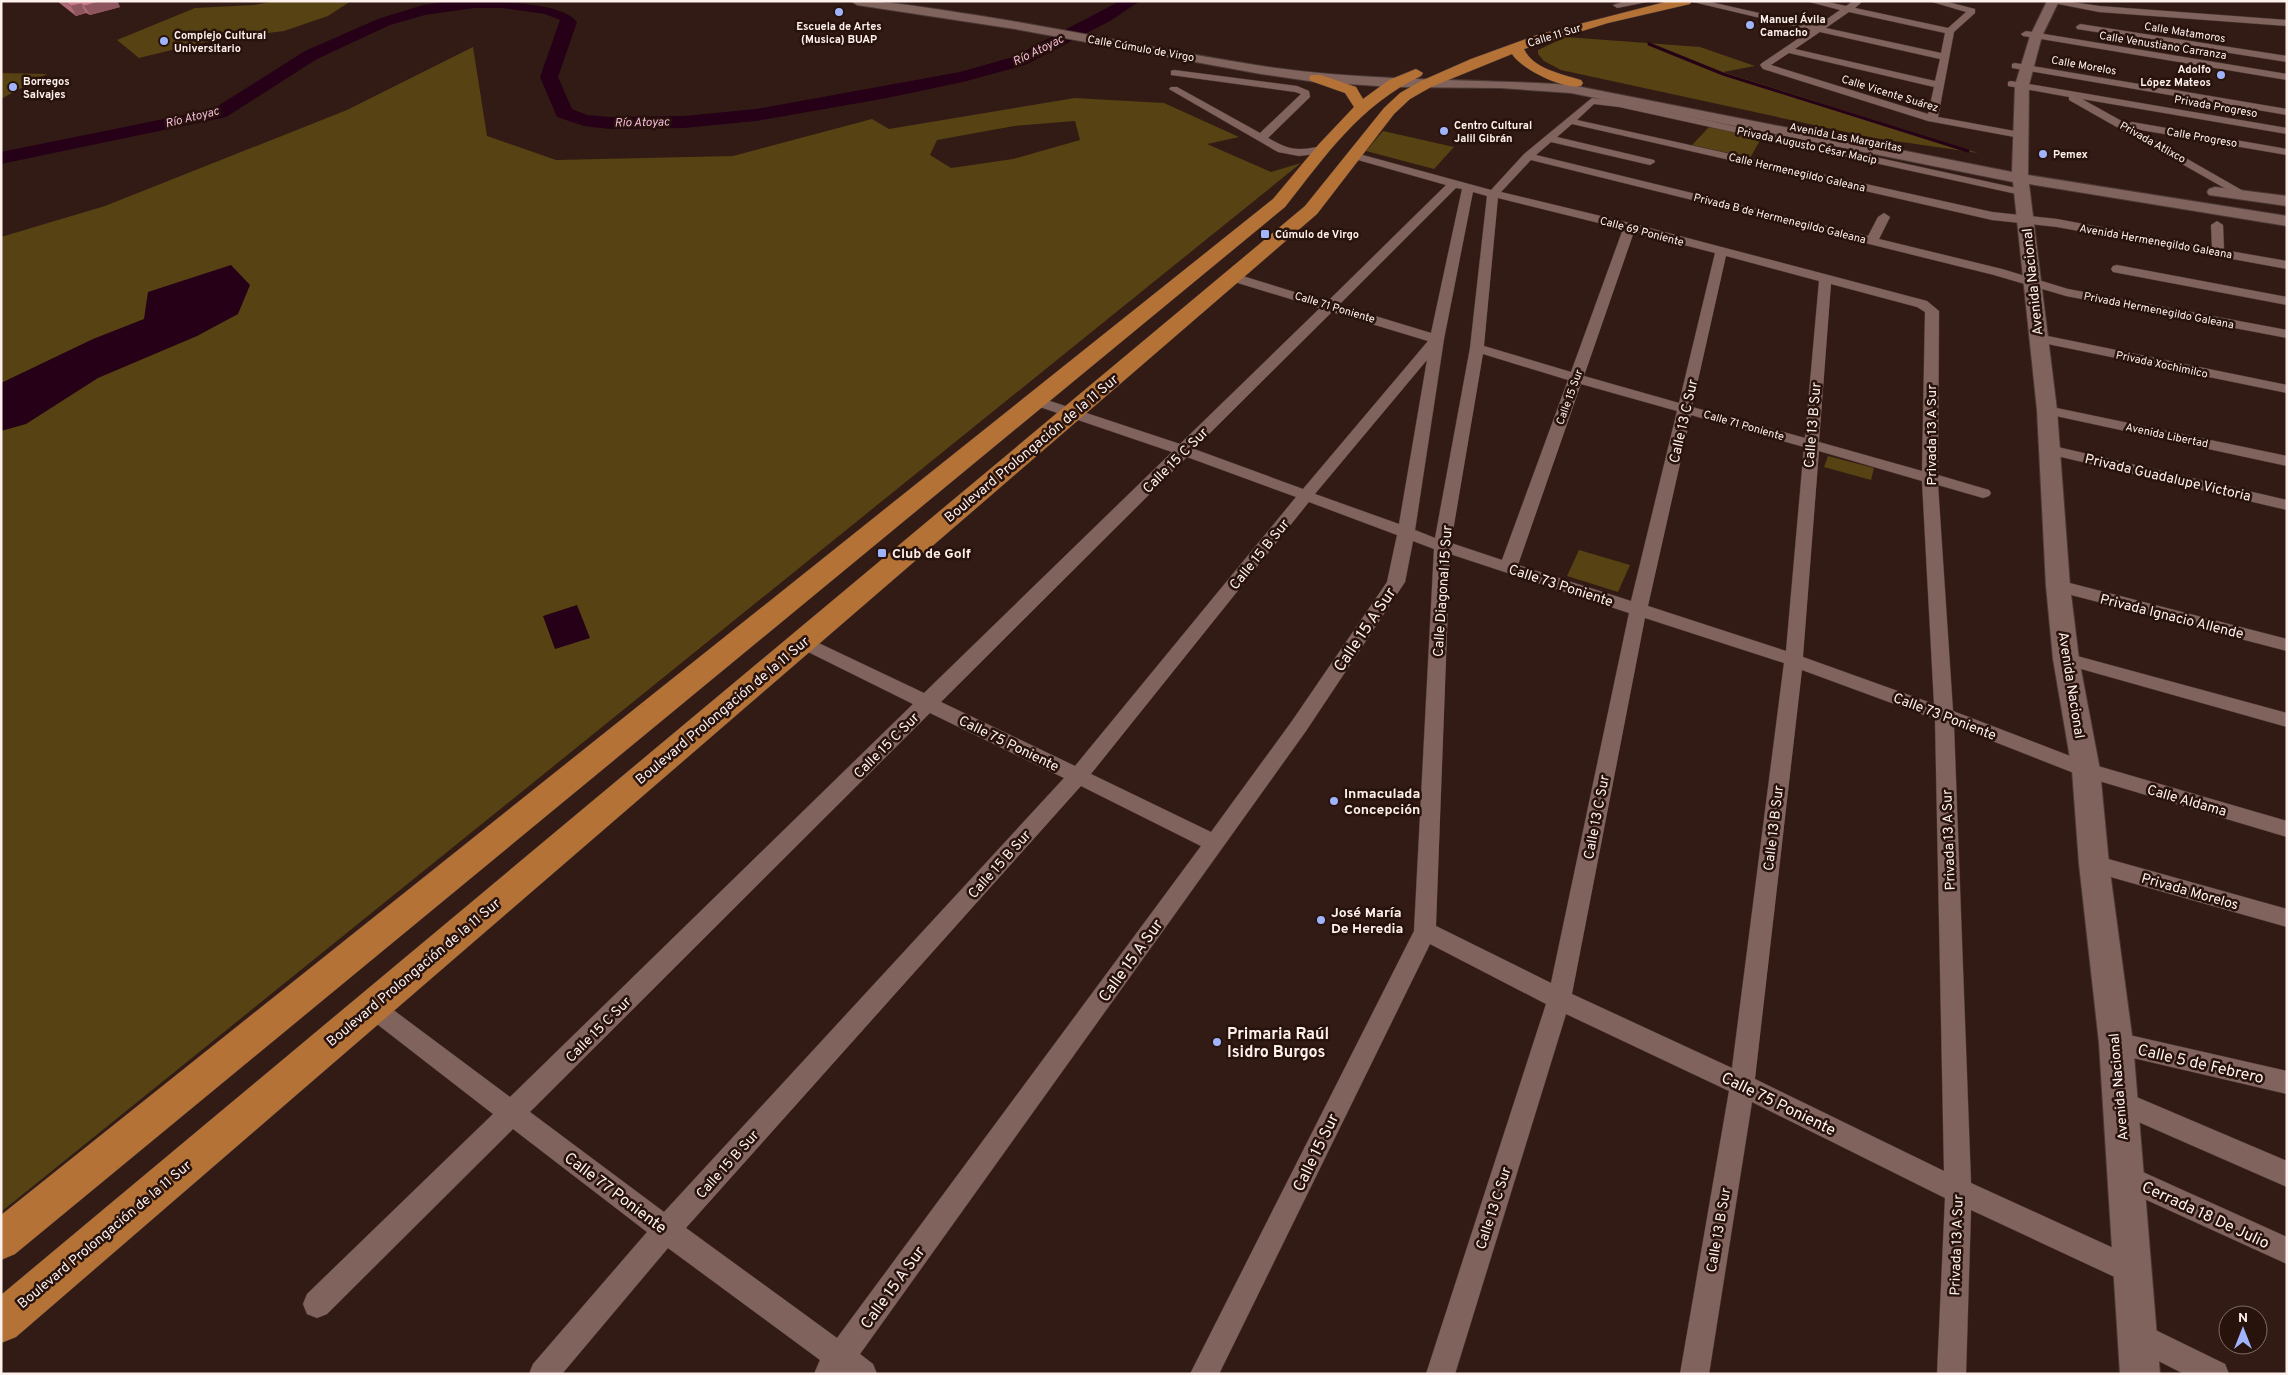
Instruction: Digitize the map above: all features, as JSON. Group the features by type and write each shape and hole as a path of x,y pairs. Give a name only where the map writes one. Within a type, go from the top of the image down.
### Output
{"main road":[{"name":"Calle Cúmulo de Virgo","path":"857,1 1019,22"},
{"name":"Calle Cúmulo de Virgo","path":"910,1 1316,78 1431,80"},
{"name":"Calle 11 Sur","path":"1431,80 1516,47 1605,20 1686,1"},
{"name":"Avenida Nacional","path":"2049,2 2031,35 2020,67 2017,84 2015,135 2017,175 2033,282 2047,410 2058,586 2066,659 2086,770 2094,864 2116,1043 2140,1374"},
{"name":"Calle 11 Sur","path":"1399,80 1456,57 1588,14 1598,8"},
{"name":"Calle Cúmulo de Virgo","path":"1147,45 1317,72 1399,80"},
{"path":"1516,47 1519,56 1528,64 1576,83"},
{"path":"1456,57 1476,62"},
{"path":"1316,78 1351,90 1361,107"},
{"name":"Avenida Las Margaritas","path":"1431,80 1499,78 1576,83 1881,145 2017,175 2142,182"},
{"path":"1,1240 1279,203 1361,107 1399,80"},
{"name":"Avenida Las Margaritas","path":"1431,80 1538,86 1598,93 1881,152 2287,221"},
{"name":"Boulevard Prolongación de la 11 Sur","path":"1,1322 1311,210 1389,111 1405,96 1431,80"},
{"path":"2198,190 2287,201"},
{"path":"2246,196 2257,208 2257,212 2252,215"}],"street":[{"path":"1617,5 1648,1"},
{"path":"1693,1 1945,56"},
{"path":"1810,1 1950,31"},
{"path":"1787,50 1859,1"},
{"path":"1932,119 1950,31 1972,11 1959,4 1933,1"},
{"path":"2147,12 2150,1"},
{"path":"2049,2 2287,23"},
{"name":"Calle Matamoros","path":"2080,27 2287,59"},
{"name":"Calle Venustiano Carranza","path":"2031,35 2287,77"},
{"path":"1787,50 1938,85"},
{"name":"Calle Vicente Suárez","path":"1787,50 1765,65 1766,67 1932,119 2015,135"},
{"name":"Calle Morelos","path":"2020,67 2287,112"},
{"path":"1174,73 1297,89 1306,92 1306,95 1260,139"},
{"name":"Privada Progreso","path":"2017,84 2287,131"},
{"path":"1174,89 1260,139 1289,152 1299,153 1324,150"},
{"name":"Privada Atlixco","path":"2058,91 2222,180 2246,196"},
{"name":"Privada Augusto César Macip","path":"1570,121 1592,101 1619,104 2017,175"},
{"path":"1493,194 1508,175 1528,156 1570,121"},
{"name":"Calle Hermenegildo Galeana","path":"1570,121 1992,216 2025,220"},
{"name":"Calle Progreso","path":"2118,122 2287,152"},
{"path":"1549,138 1650,162"},
{"name":"Calle 69 Poniente","path":"1355,156 1454,184 1630,227 1929,307"},
{"name":"Privada B de Hermenegildo Galeana","path":"1528,156 2033,282"},
{"name":"Calle 15 C Sur","path":"317,1304 1454,184"},
{"path":"1406,532 1437,339 1468,187"},
{"name":"Calle Diagonal 15 Sur","path":"1425,931 1442,546 1477,348 1493,194"},
{"path":"1872,241 1884,217"},
{"name":"Avenida Hermenegildo Galeana","path":"2025,220 2056,223 2287,265"},
{"path":"2217,225 2218,252"},
{"name":"Calle 15 Sur","path":"1508,568 1630,227"},
{"name":"Calle 13 C Sur","path":"1440,1374 1559,999 1638,610 1721,252"},
{"path":"2117,269 2287,301"},
{"name":"Calle 71 Poniente","path":"1232,277 1437,339"},
{"name":"Calle 13 B Sur","path":"1694,1374 1742,1085 1794,660 1810,444 1825,280"},
{"name":"Privada Hermenegildo Galeana","path":"2033,282 2066,292 2287,334"},
{"name":"Privada 13 A Sur","path":"1929,307 1932,311 1930,477 1944,715 1958,1191 1951,1374"},
{"name":"Privada Xochimilco","path":"2038,338 2287,390"},
{"name":"Calle 15 B Sur","path":"543,1374 666,1230 1078,776 1306,495 1437,339"},
{"name":"Calle 71 Poniente","path":"1477,348 1576,378 1982,493"},
{"name":"Calle 73 Poniente","path":"1036,401 1185,450 1442,546 1794,660 2086,770"},
{"name":"Avenida Libertad","path":"2047,410 2287,461"},
{"name":"Privada Guadalupe Victoria","path":"2049,450 2287,505"},
{"name":"Calle 15 A Sur","path":"834,1366 1299,726 1396,582 1406,532"},
{"name":"Privada Ignacio Allende","path":"2058,586 2287,645"},
{"name":"Calle 75 Poniente","path":"802,642 1215,843"},
{"path":"2066,659 2287,720"},
{"name":"Calle Aldama","path":"2086,770 2287,829"},
{"name":"Privada Morelos","path":"2094,864 2287,918"},
{"name":"Calle 15 Sur","path":"1204,1374 1425,931"},
{"name":"Calle 75 Poniente","path":"1425,931 1559,999 1742,1085 1958,1191 2108,1262 2134,1272"},
{"name":"Calle 77 Poniente","path":"372,1007 666,1230 834,1366 863,1374"},
{"name":"Calle 5 de Febrero","path":"2116,1043 2287,1083"},
{"path":"2120,1102 2287,1174"},
{"name":"Cerrada 18 De Julio","path":"2125,1177 2287,1251"},
{"path":"2136,1335 2215,1374"}],"shaded area":[{"path":"275,1 351,1 328,16 284,31 213,40 139,58 117,40 195,8 254,5"},
{"path":"1566,37 1700,47 1755,66 1723,72 1978,153 1874,138 1561,70 1544,61 1538,54 1538,50"},
{"path":"473,47 487,136 556,160 733,156 872,119 889,129 1075,98 1164,103 1239,137 1207,144 1271,172 1301,163 1,1212 1,237 105,206 347,110","holes":["1075,121 1080,140 1013,159 951,168 930,155 937,140 1014,126"]},
{"name":"Borregos Salvajes","path":"1,73 47,74 1,99"},
{"path":"1710,126 1762,137 1750,158 1692,145"},
{"path":"1383,131 1454,147 1434,169 1366,151"},
{"path":"231,265 250,285 238,314 197,336 98,378 26,424 1,431 1,383 93,339 144,319 148,292"},
{"path":"1828,456 1874,468 1871,480 1824,467"},
{"path":"1579,550 1630,565 1618,592 1567,576"},
{"path":"577,605 590,638 555,649 543,616"}],"building":[{"path":"64,1 103,1 84,6 81,4 71,6"}],"waterway":[{"name":"Río Atoyac","path":"1,158 219,113 311,55 384,22 423,10 474,3 502,3 548,10 566,17 569,22 549,77 564,113 584,120 610,123 684,122 756,115 963,77 1019,61 1104,18 1132,1"},
{"path":"1649,44 1723,74 1968,151"}],"place":[{"name":"Escuela de Artes (Musica) BUAP","path":"839,12"},
{"name":"Manuel Ávila Camacho","path":"1750,25"},
{"name":"Complejo Cultural Universitario","path":"164,41"},
{"name":"Adolfo López Mateos","path":"2221,75"},
{"name":"Borregos Salvajes","path":"13,87"},
{"name":"Centro Cultural Jalil Gibrán","path":"1444,131"},
{"name":"Pemex","path":"2043,154"},
{"name":"Cúmulo de Virgo","path":"1265,234"},
{"name":"Club de Golf","path":"882,553"},
{"name":"Inmaculada Concepción","path":"1334,801"},
{"name":"José María De Heredia","path":"1321,920"},
{"name":"Primaria Raúl Isidro Burgos","path":"1217,1042"}]}
